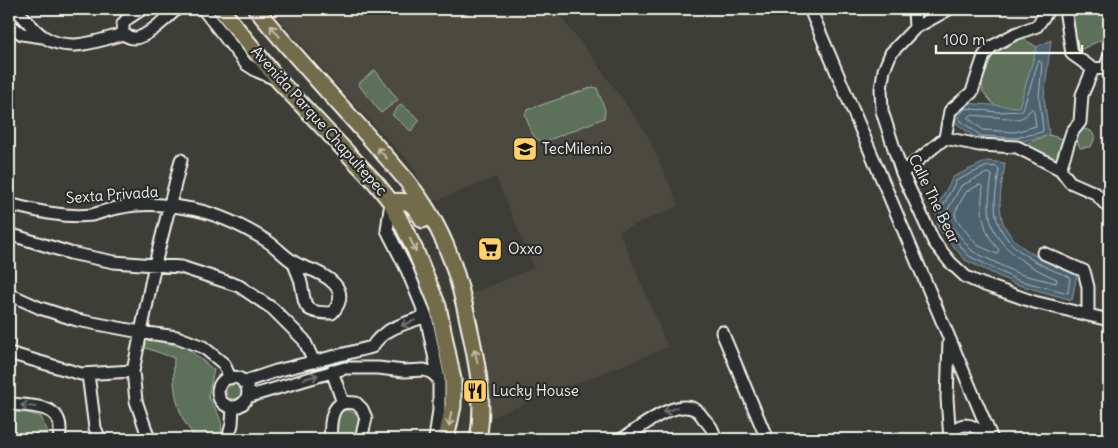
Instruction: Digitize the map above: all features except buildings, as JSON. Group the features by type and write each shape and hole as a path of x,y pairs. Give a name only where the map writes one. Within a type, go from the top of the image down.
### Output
{"main road":[{"name":"Avenida Parque Chapultepec","path":"221,9 279,81 375,182 391,202 415,250 438,306 453,380 453,406 446,439"},
{"name":"Avenida Parque Chapultepec","path":"256,9 415,189 437,227 454,264 480,377 481,422 478,439"},
{"path":"391,202 405,200 414,205 434,241 454,264"}],"street":[{"path":"16,9 43,37"},
{"path":"124,34 122,27 125,21 142,9"},
{"path":"9,25 22,34 43,37 62,45 74,45 124,34 131,38 139,38 177,9"},
{"path":"202,9 246,64 257,72 279,81"},
{"path":"810,9 992,439"},
{"path":"914,9 915,28"},
{"name":"Calle The Bear","path":"949,9 915,28 891,53 884,70 881,89 882,112 902,173 934,242 950,262 966,277 1034,302 1109,320"},
{"path":"902,173 944,138 950,111 972,92 984,56 992,47 1015,34 1037,26 1049,9"},
{"path":"1065,9 1072,54 1093,69 1105,68 1109,58"},
{"path":"1060,169 1072,132 1080,122 1082,96 1093,69"},
{"path":"944,138 979,146 1017,147 1060,169 1070,182 1095,193 1109,208"},
{"path":"149,439 136,401 133,371 155,264 182,160"},
{"path":"391,202 387,230 411,277 426,316 438,379 439,410 435,439"},
{"name":"Sexta Privada","path":"9,204 67,215 92,214 119,207 148,205 187,208 215,216 244,228 269,242 294,264 318,272 334,282 340,294 338,306 332,313 317,313 308,308 303,299 300,279 294,264"},
{"path":"9,234 70,253 114,262 181,267 239,286 273,309 304,340 314,362"},
{"path":"1043,253 1084,271 1088,286 1088,315"},
{"path":"9,294 40,308 77,320 176,337 203,346 224,364 230,378"},
{"path":"243,382 276,371 372,347 379,337 390,330 426,316"},
{"path":"722,332 767,439"},
{"path":"949,338 947,398 950,439"},
{"path":"9,352 81,374 133,371"},
{"path":"341,355 345,368"},
{"path":"247,397 345,368 378,368 404,371 424,370 431,372 438,379"},
{"path":"276,371 279,387"},
{"path":"332,371 343,403"},
{"path":"88,374 95,428 100,439"},
{"path":"235,377 243,382 248,391 247,397 242,404 233,408 226,406 218,397 220,385 235,377"},
{"path":"331,439 331,421 334,410 343,403 356,403 362,409 366,418 361,439"},
{"path":"9,406 14,404 48,408 57,418 60,430 59,439"},
{"path":"622,439 665,411 677,407 689,407 696,410 711,426 715,435 714,439"},
{"path":"228,439 232,424 233,408"},
{"path":"950,439 953,431 968,425 978,430 983,439"}],"shaded area":[{"name":"TecMilenio","path":"271,9 554,9 590,54 647,134 679,206 619,231 668,347 481,421 463,297 534,268 496,177 432,202 411,164 336,84"}],"green space":[{"path":"1065,9 1109,9 1109,36 1072,54"},
{"path":"1015,34 1037,47 1019,108 996,107 983,92 980,67"},
{"path":"375,70 398,100 381,113 358,84"},
{"path":"593,87 597,88 605,110 604,118 544,142 536,138 525,115 527,110"},
{"path":"401,104 420,120 411,131 392,115"},
{"path":"1081,128 1091,131 1095,137 1091,147 1080,148 1073,133"},
{"path":"1049,135 1070,141 1060,169 1017,147"},
{"path":"142,338 187,348 214,370 208,396 221,422 222,428 218,439 194,439 183,419 176,396 174,358 140,346"},
{"path":"234,383 240,385 242,391 240,397 234,399 228,397 226,391 228,385"},
{"path":"348,410 356,414 360,419 356,436 354,439 338,439 336,421 340,412"},
{"path":"9,412 25,412 41,417 47,430 47,439 9,439"}],"water":[{"path":"1051,40 1044,97 1049,135 1016,143 979,141 956,123 952,115 963,103 1019,107 1037,47"},
{"path":"987,161 1005,163 1000,201 1004,225 1011,236 1031,253 1077,274 1072,300 1015,284 965,260 938,228 936,209 953,177"}],"place":[{"name":"TecMilenio","path":"525,149"},
{"name":"Oxxo","path":"490,249"},
{"name":"Lucky House","path":"475,391"}]}
